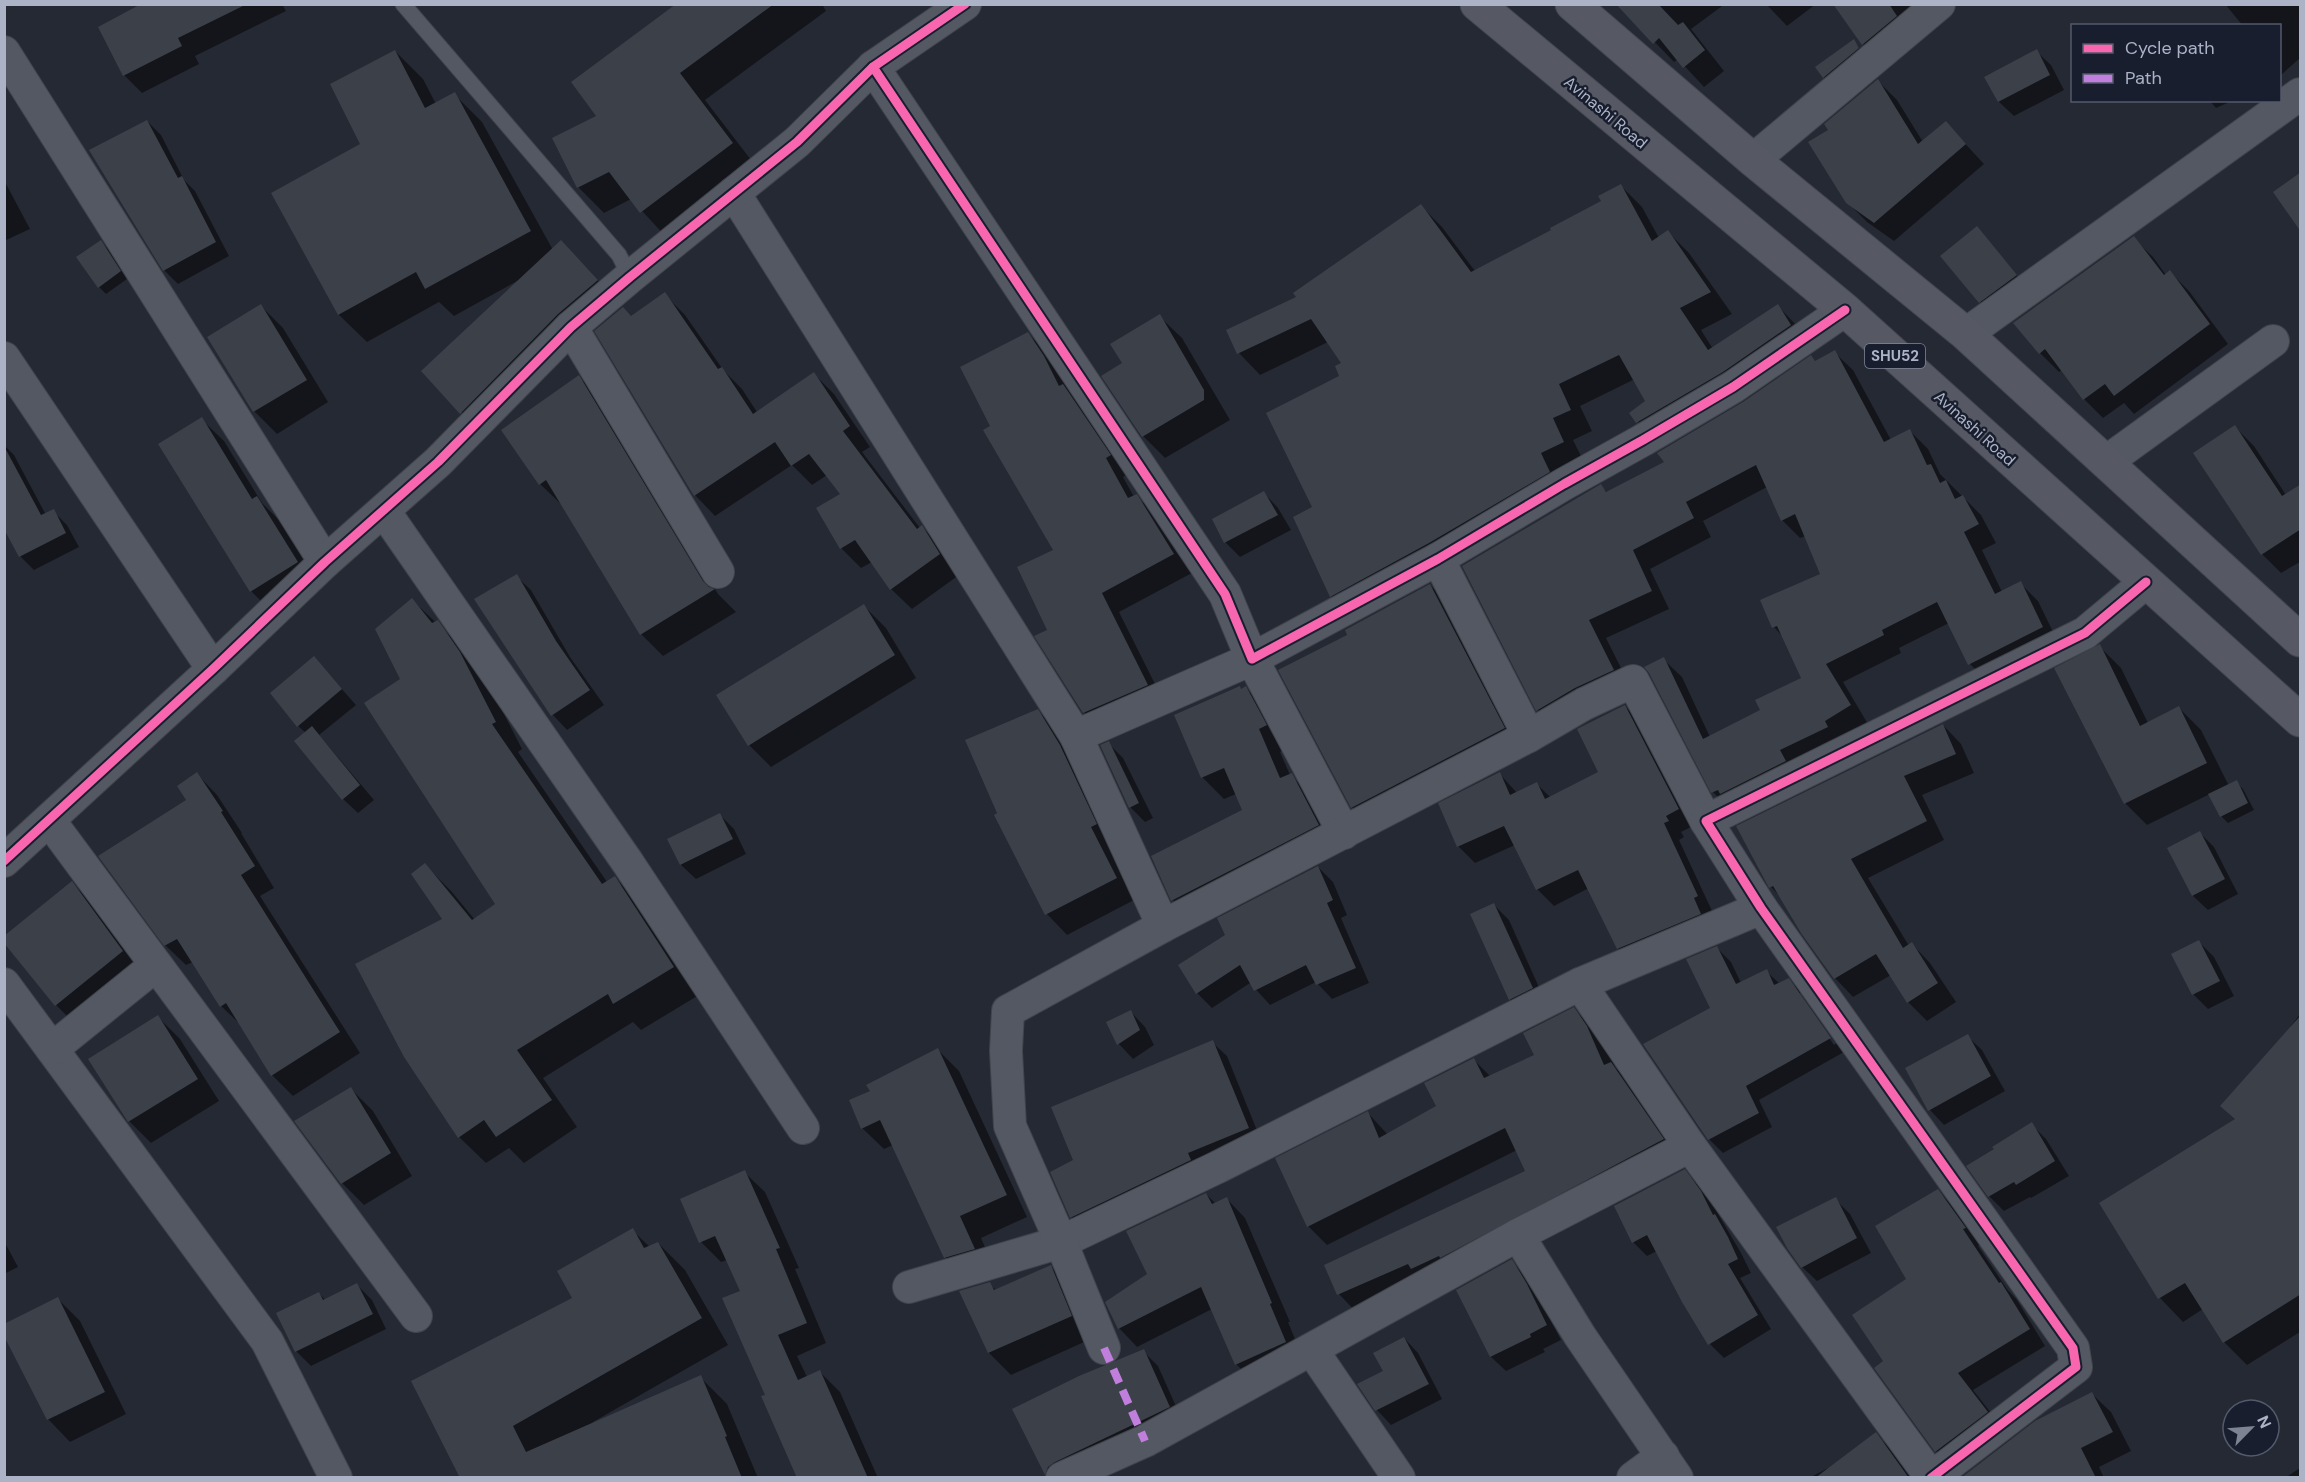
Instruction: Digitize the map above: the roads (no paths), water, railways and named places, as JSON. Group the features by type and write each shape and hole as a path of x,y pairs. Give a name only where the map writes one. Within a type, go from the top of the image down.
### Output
{"main road":[{"name":"Avinashi Road","path":"1477,4 1845,310 2301,720"},
{"path":"1572,4 1753,160 1966,334 2301,640"}],"street":[{"path":"4,861 213,669 325,562 438,462 572,327 797,142 873,67 965,4"},
{"path":"1753,160 1939,4"},
{"path":"4,52 325,562"},
{"path":"873,67 1225,594 1252,659 1344,833"},
{"path":"1966,334 2301,94"},
{"path":"734,193 1076,736 1163,926"},
{"path":"1076,736 1252,659 1438,559 1733,387 1845,310"},
{"path":"572,327 718,572"},
{"path":"2106,462 2273,341"},
{"path":"4,358 213,669"},
{"path":"384,511 628,863 803,1128"},
{"path":"1438,559 1529,736"},
{"path":"1706,821 2085,633 2146,582"},
{"path":"1104,1348 1010,1126 1006,1051 1008,1011 1163,926 1529,736 1584,704 1633,681 1706,821 1761,908 2073,1348 2076,1367 1931,1477 1690,1146 1580,984"},
{"path":"49,820 416,1316"},
{"path":"909,1287 1061,1242 1218,1167 1580,984 1761,908"},
{"path":"52,1049 156,965"},
{"path":"4,984 267,1341 336,1478"},
{"path":"1062,1478 1145,1441 1518,1235 1690,1146"},
{"path":"1518,1235 1580,1336 1670,1467 1633,1478"},
{"path":"1312,1350 1399,1478"}],"lane":[{"path":"403,4 619,255 630,277"}]}
